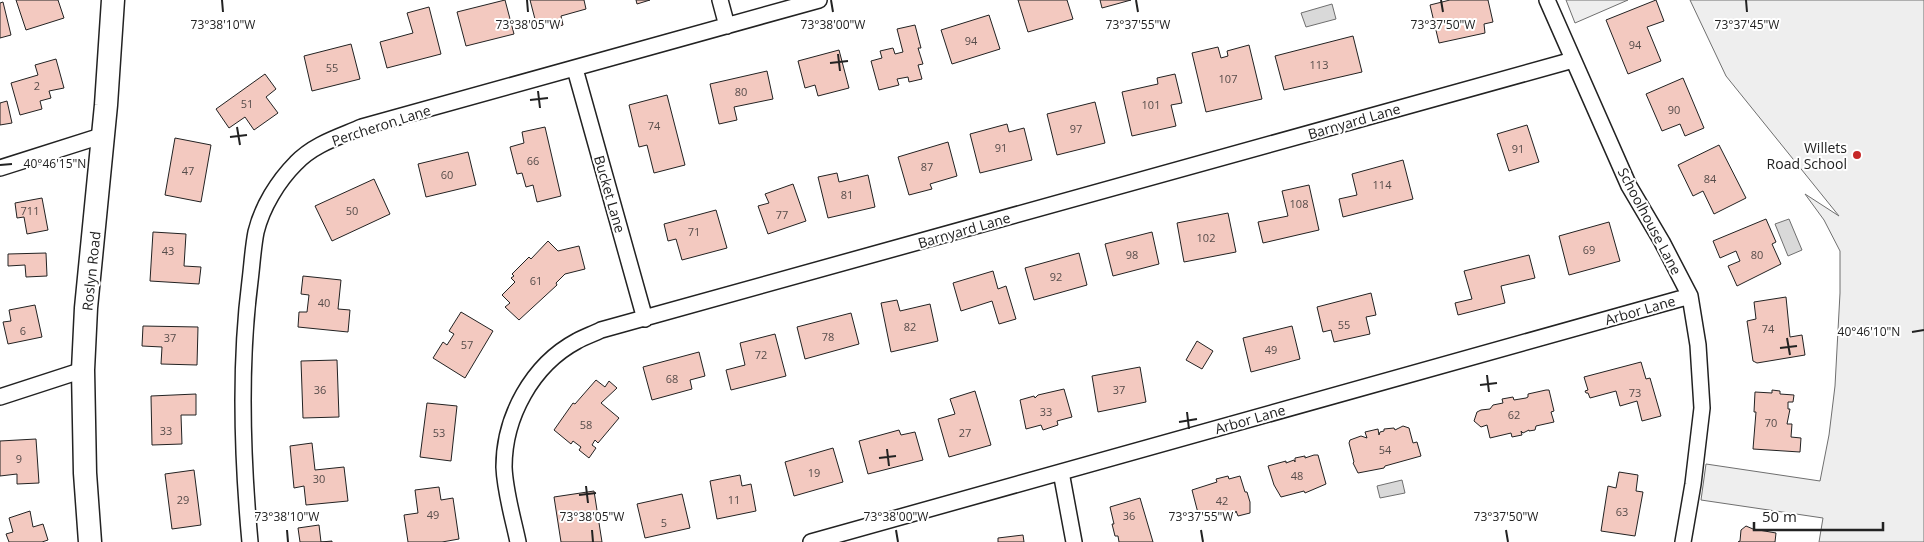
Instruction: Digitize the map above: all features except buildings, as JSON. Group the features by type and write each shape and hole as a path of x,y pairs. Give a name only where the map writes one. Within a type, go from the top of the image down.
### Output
{"main road":[{"name":"Roslyn Road","path":"90,542 85,473 83,370 86,308 104,135 113,0"}],"street":[{"path":"720,0 727,26"},
{"name":"Percheron Lane","path":"250,542 244,475 243,416 246,309 256,232 262,214 278,184 296,162 320,144 362,128 819,0"},
{"name":"Schoolhouse Lane","path":"1547,0 1629,186 1662,242 1690,296 1698,345 1702,408 1693,484 1683,542"},
{"name":"Barnyard Lane","path":"518,542 504,468 507,438 520,400 537,374 562,350 577,340 601,330 1573,60"},
{"name":"Bucket Lane","path":"575,69 645,319"},
{"path":"0,168 104,135"},
{"name":"Arbor Lane","path":"811,542 1690,296"},
{"path":"0,397 83,370"},
{"path":"1061,472 1074,542"}],"shaded area":[{"path":"1566,0 1628,0 1575,23"},
{"path":"1690,0 1924,0 1924,542 1819,542 1823,518 1701,500 1706,464 1820,481 1829,435 1835,386 1840,293 1840,251 1824,220 1805,194 1839,216 1726,76"},
{"path":"1332,4 1336,19 1306,27 1301,13"},
{"path":"1789,219 1802,250 1788,256 1775,224"},
{"path":"1402,480 1405,493 1380,498 1377,486"}],"place":[{"name":"Willets Road School","path":"1857,155"}]}
